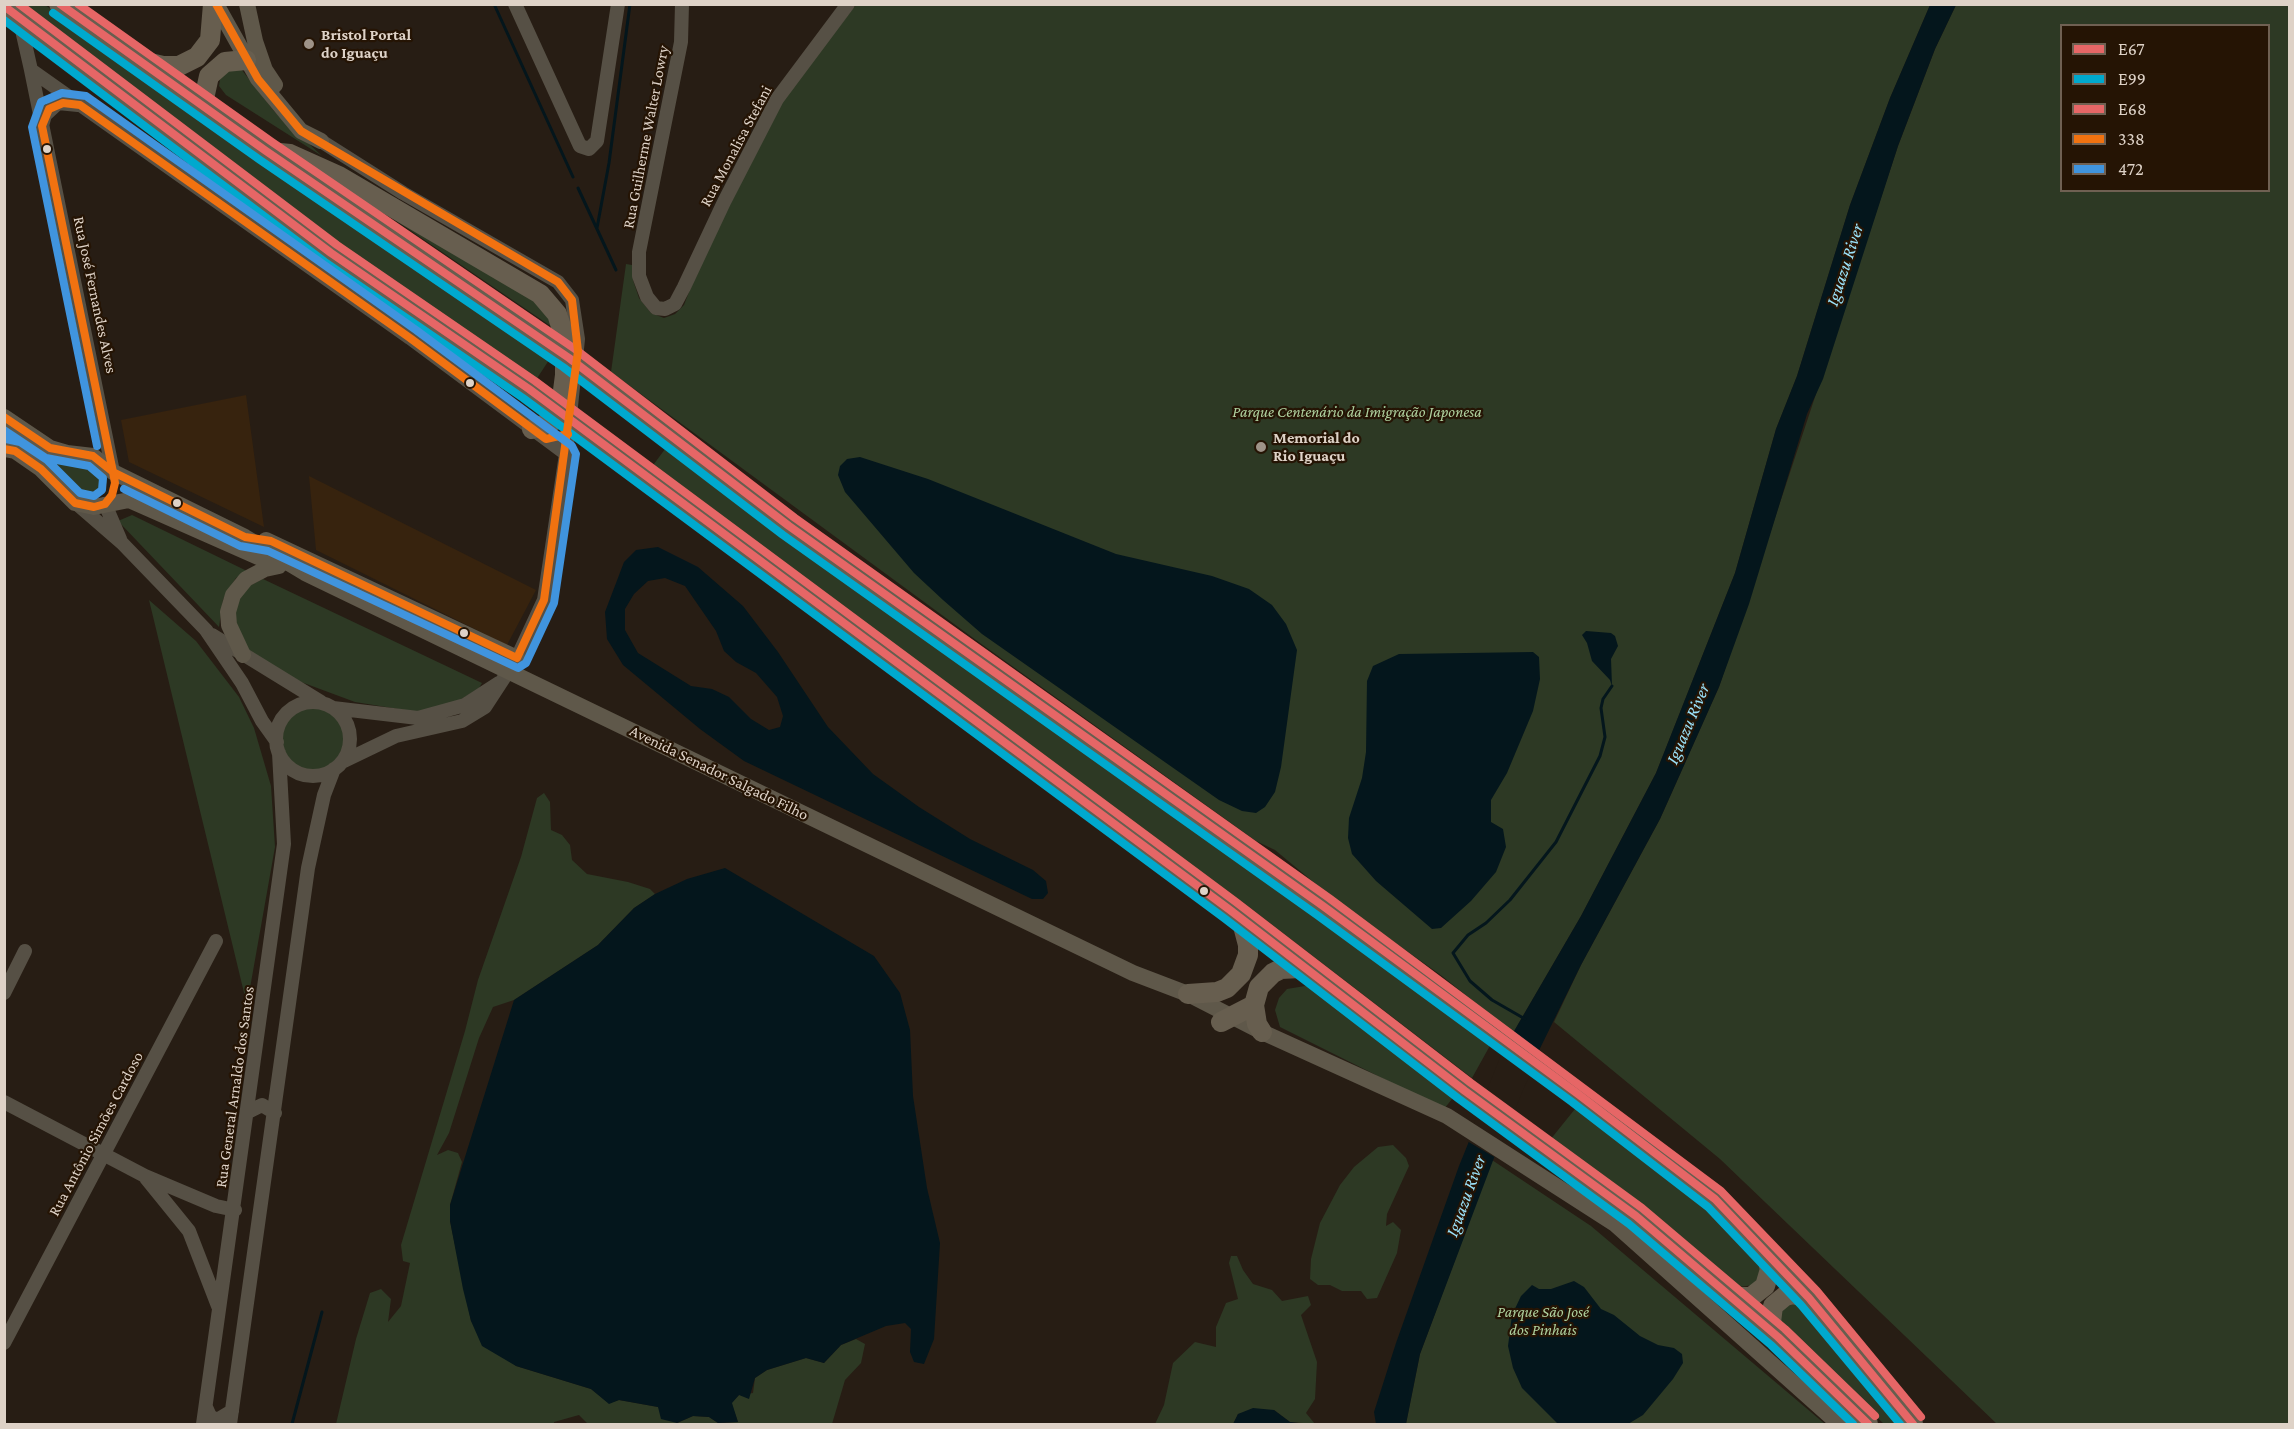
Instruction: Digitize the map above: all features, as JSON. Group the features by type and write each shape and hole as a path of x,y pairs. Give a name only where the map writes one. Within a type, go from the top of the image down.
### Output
{"highway":[{"path":"59,4 266,152 569,358 789,526 1314,900 1578,1094 1715,1199 1809,1298 1913,1425"},
{"path":"136,59 163,66 178,66 197,57 210,40 215,4"},
{"path":"12,11 331,253 406,307 529,389 1230,910 1465,1091 1636,1216 1724,1294 1778,1337 1868,1425"},
{"path":"208,110 204,99 209,76 225,62 246,60"},
{"path":"266,152 290,154 339,176 540,294 557,314 565,339 565,375 561,406 553,421 539,434"},
{"path":"1188,994 1217,993 1227,988 1241,974 1248,955 1247,935 1230,910"},
{"path":"1262,1032 1257,1024 1254,1005 1259,987 1273,974 1290,968 1309,970"},
{"path":"1227,1019 1254,1005"},
{"path":"1724,1294 1733,1297 1751,1297 1765,1286 1770,1269 1765,1252"},
{"path":"1778,1337 1771,1322 1773,1306 1778,1300 1793,1294 1809,1298"}],"main road":[{"path":"215,4 246,60 301,131 321,141"},
{"path":"247,4 255,41 265,70 285,100 321,141"},
{"name":"Avenida Senador Salgado Filho","path":"4,417 50,448 67,453 93,456 113,471 245,537 305,573 1133,973 1188,994 1272,1046 1308,1053"},
{"path":"4,449 15,451 41,469 75,503"},
{"path":"105,504 112,495 115,483 113,471"},
{"name":"Avenida Senador Salgado Filho","path":"75,503 94,507 129,500 279,566 305,573"},
{"path":"245,537 271,541 517,658"},
{"path":"243,655 229,625 228,612 233,595 246,579 265,569 279,566"},
{"name":"Avenida Senador Salgado Filho","path":"1133,973 1148,986 1262,1032 1447,1116 1527,1165 1615,1224 1839,1425"}],"street":[{"path":"515,4 580,146 589,149 597,141 618,4"},
{"name":"Rua Guilherme Walter Lowry","path":"665,309 656,308 647,297 639,276 639,252 681,42 682,4"},
{"name":"Rua Monalisa Stefani","path":"665,309 675,304 777,99 848,4"},
{"name":"Rua José Fernandes Alves","path":"12,11 31,70 113,471"},
{"path":"31,70 410,338 566,454"},
{"path":"42,126 45,115 58,104 80,105"},
{"path":"75,503 122,543 206,630 242,683 285,763 303,774 314,776 396,736 462,721 485,707 517,658 544,600 566,454 578,339 572,300 558,282 403,193 321,141"},
{"path":"539,434 568,434"},
{"path":"105,504 122,543"},
{"path":"206,630 327,706 345,719 349,730 348,752 338,765 324,795 308,868 231,1418 217,1420 210,1416 206,1407"},
{"path":"278,748 278,731 290,711 310,702 418,718 465,705 501,682"},
{"name":"Rua General Arnaldo dos Santos","path":"203,1425 235,1210 284,844 278,748"},
{"name":"Rua Antônio Simões Cardoso","path":"4,1343 216,941"},
{"path":"4,993 25,951"},
{"path":"4,1102 145,1176 216,1206 235,1210"},
{"path":"248,1112 262,1105 275,1113"},
{"path":"145,1176 189,1232 219,1307"}],"shaded area":[{"path":"246,395 264,527 129,462 121,420"},
{"path":"309,476 536,590 507,645 316,550"}],"green space":[{"path":"15,5 45,5 354,218 549,360 534,383 410,303"},
{"name":"Parque Centenário da Imigração Japonesa","path":"856,5 1930,5 1890,98 1850,205 1797,376 1776,429 1735,573 1656,773 1581,916 1513,1033 1442,976 1335,900 1275,850 1256,841 980,643 611,372 626,264 632,265 633,280 639,298 651,313 664,318 675,314 684,305 699,266 785,95"},
{"path":"1956,5 2289,5 2289,1424 1997,1424 1720,1159 1554,1022 1581,965 1660,819 1719,687 1898,146 1935,49"},
{"path":"230,68 241,69 274,111 322,156 226,95 219,86 221,74"},
{"path":"317,171 530,293 558,331 370,203 365,208 317,175"},
{"path":"4,424 94,464 107,475 107,482 102,493 91,498 78,493 47,462 29,449 5,439"},
{"path":"668,445 959,662 1492,1042 1472,1078 1240,900 907,660 651,468"},
{"path":"132,515 247,571 236,578 223,600 219,627 118,521"},
{"path":"263,579 482,683 479,688 457,702 417,712 355,702 285,676 249,652 237,634 235,613 239,598 249,586"},
{"path":"149,600 196,641 239,697 254,728 271,786 275,847 247,1005"},
{"path":"314,707 326,709 337,716 344,727 346,739 344,751 337,762 326,769 314,771 302,769 291,762 284,751 282,739 284,727 291,716 302,709"},
{"path":"544,793 550,802 551,830 562,835 570,845 572,860 587,874 628,882 650,889 655,894 634,908 598,945 514,1000 493,1007 479,1038 449,1133 437,1155 448,1150 458,1153 462,1162 450,1205 450,1221 471,1321 516,1366 591,1389 609,1403 619,1400 658,1407 677,1423 693,1416 709,1417 718,1423 738,1422 731,1403 739,1395 753,1393 755,1378 767,1370 806,1358 824,1363 841,1345 856,1339 865,1344 861,1363 845,1380 832,1424 588,1424 579,1415 554,1422 554,1424 336,1424 356,1339 370,1293 381,1289 391,1299 388,1322 401,1306 410,1263 403,1261 401,1245 478,980 521,857 537,798"},
{"path":"1311,987 1456,1094 1444,1109 1280,1027 1275,1010 1279,998 1287,989"},
{"path":"1579,1104 1708,1211 1756,1258 1762,1272 1754,1285 1739,1287 1727,1281 1644,1210 1550,1140"},
{"path":"1393,1145 1406,1158 1409,1166 1387,1214 1386,1226 1393,1222 1401,1230 1397,1253 1377,1298 1367,1299 1361,1291 1342,1291 1330,1285 1318,1285 1310,1279 1311,1259 1320,1223 1340,1185 1354,1167 1378,1147"},
{"name":"Parque São José dos Pinhais","path":"1492,1160 1591,1226 1825,1424 1406,1424 1420,1354"},
{"path":"1231,1256 1237,1256 1253,1284 1272,1290 1282,1301 1308,1296 1311,1305 1301,1315 1317,1362 1315,1399 1306,1413 1315,1424 1290,1422 1274,1410 1238,1414 1233,1424 1155,1424 1164,1405 1173,1363 1195,1342 1216,1347 1216,1327 1226,1303 1238,1299 1229,1263"},
{"path":"1785,1302 1797,1304 1803,1310 1900,1424 1884,1424 1784,1329 1777,1311"}],"water":[{"name":"Iguazu River","path":"1930,5 1956,5 1935,49 1898,146 1823,379 1807,414 1749,604 1719,687 1660,819 1581,965 1520,1089 1420,1354 1406,1424 1376,1424 1374,1412 1396,1343 1459,1166 1513,1033 1581,916 1656,773 1735,573 1776,429 1797,376 1850,205 1890,98"},
{"path":"860,457 928,479 1116,554 1212,576 1249,589 1272,605 1286,624 1297,650 1281,767 1275,792 1265,807 1256,813 1242,811 1219,800 982,634 914,573 845,492 838,475 840,466 847,459"},
{"path":"658,547 698,567 743,606 778,652 828,727 873,774 919,807 970,839 1033,870 1046,881 1048,893 1043,899 1032,899 744,761 700,729 623,665 607,639 605,612 624,562 636,550","holes":["665,578 685,586 716,631 724,651 736,662 756,673 777,697 783,716 780,727 769,730 751,719 729,697 712,689 691,686 638,653 625,630 625,609 634,594 648,581"]},
{"path":"1586,631 1611,633 1615,636 1618,646 1611,659 1612,686 1610,680 1592,661 1582,635"},
{"path":"1533,652 1539,657 1540,679 1533,711 1507,773 1491,800 1491,822 1503,829 1506,847 1496,872 1471,901 1441,928 1432,929 1376,881 1352,854 1348,838 1349,818 1362,778 1366,752 1367,681 1373,666 1399,654"},
{"path":"725,868 874,956 900,993 910,1030 913,1096 927,1188 940,1243 934,1339 924,1364 914,1362 910,1352 911,1329 905,1323 886,1326 841,1345 824,1363 806,1358 767,1370 755,1378 749,1399 739,1395 732,1403 738,1422 718,1423 709,1417 693,1416 677,1423 661,1419 658,1407 619,1400 609,1404 591,1389 516,1366 482,1346 471,1321 463,1289 450,1221 450,1205 514,1000 598,945 634,908 655,894 687,879"},
{"path":"1574,1281 1584,1287 1601,1309 1614,1315 1640,1336 1658,1345 1674,1348 1682,1354 1683,1363 1673,1379 1643,1415 1628,1424 1558,1424 1522,1388 1513,1368 1508,1346 1512,1315 1521,1296 1532,1285 1539,1289 1551,1289"},
{"path":"1253,1408 1274,1410 1290,1422 1306,1424 1233,1424 1238,1414"}],"pier":[{"path":"1506,1042 1536,1063 1496,1158 1467,1141"}],"waterway":[{"path":"494,4 573,177"},
{"path":"597,228 609,163 630,4"},
{"path":"578,188 616,270"},
{"path":"1525,1019 1492,1000 1470,981 1453,953 1468,935 1486,923 1510,900 1556,842 1600,756 1605,737 1601,708 1603,699 1612,686"},
{"path":"292,1424 322,1312"}],"transit line":[{"name":"E68","path":"19,4 337,245 535,381 1236,902 1471,1083 1642,1208 1785,1329 1875,1416"},
{"name":"E67","path":"60,4 266,151 569,358 789,526 1323,906 1578,1094 1715,1199 1809,1298 1913,1424"},
{"name":"E68","path":"78,4 272,142 575,349 795,518 1329,898 1721,1191 1817,1291 1921,1417"},
{"name":"338","path":"4,417 50,448 93,456 113,472 245,537 271,541 517,658 544,600 578,351 572,300 558,282 301,131 258,79 216,4"},
{"name":"E67","path":"4,6 331,253 529,389 1230,910 1465,1091 1636,1216 1778,1337 1868,1424"},
{"name":"E99","path":"53,13 260,160 563,367 783,535 1317,915 1572,1102 1708,1207 1801,1305 1900,1424"},
{"name":"E99","path":"4,20 325,262 523,398 1224,918 1459,1099 1629,1224 1771,1345 1853,1424"},
{"name":"472","path":"97,446 32,127 41,102 62,93 86,96 416,330 572,446 576,454 554,603 526,663 518,668 268,551 240,546 124,489"},
{"name":"338","path":"4,449 15,451 41,469 75,503 94,507 105,504 112,495 115,483 113,472 42,126 49,109 63,103 80,105 410,338 546,439 568,434"},
{"name":"472","path":"4,430 46,458 89,466 103,478 102,490 94,496 80,493 47,460 20,442 6,439"}],"place":[{"name":"Bristol Portal do Iguaçu","path":"309,44"},
{"name":"Memorial do Rio Iguaçu","path":"1261,447"}]}
